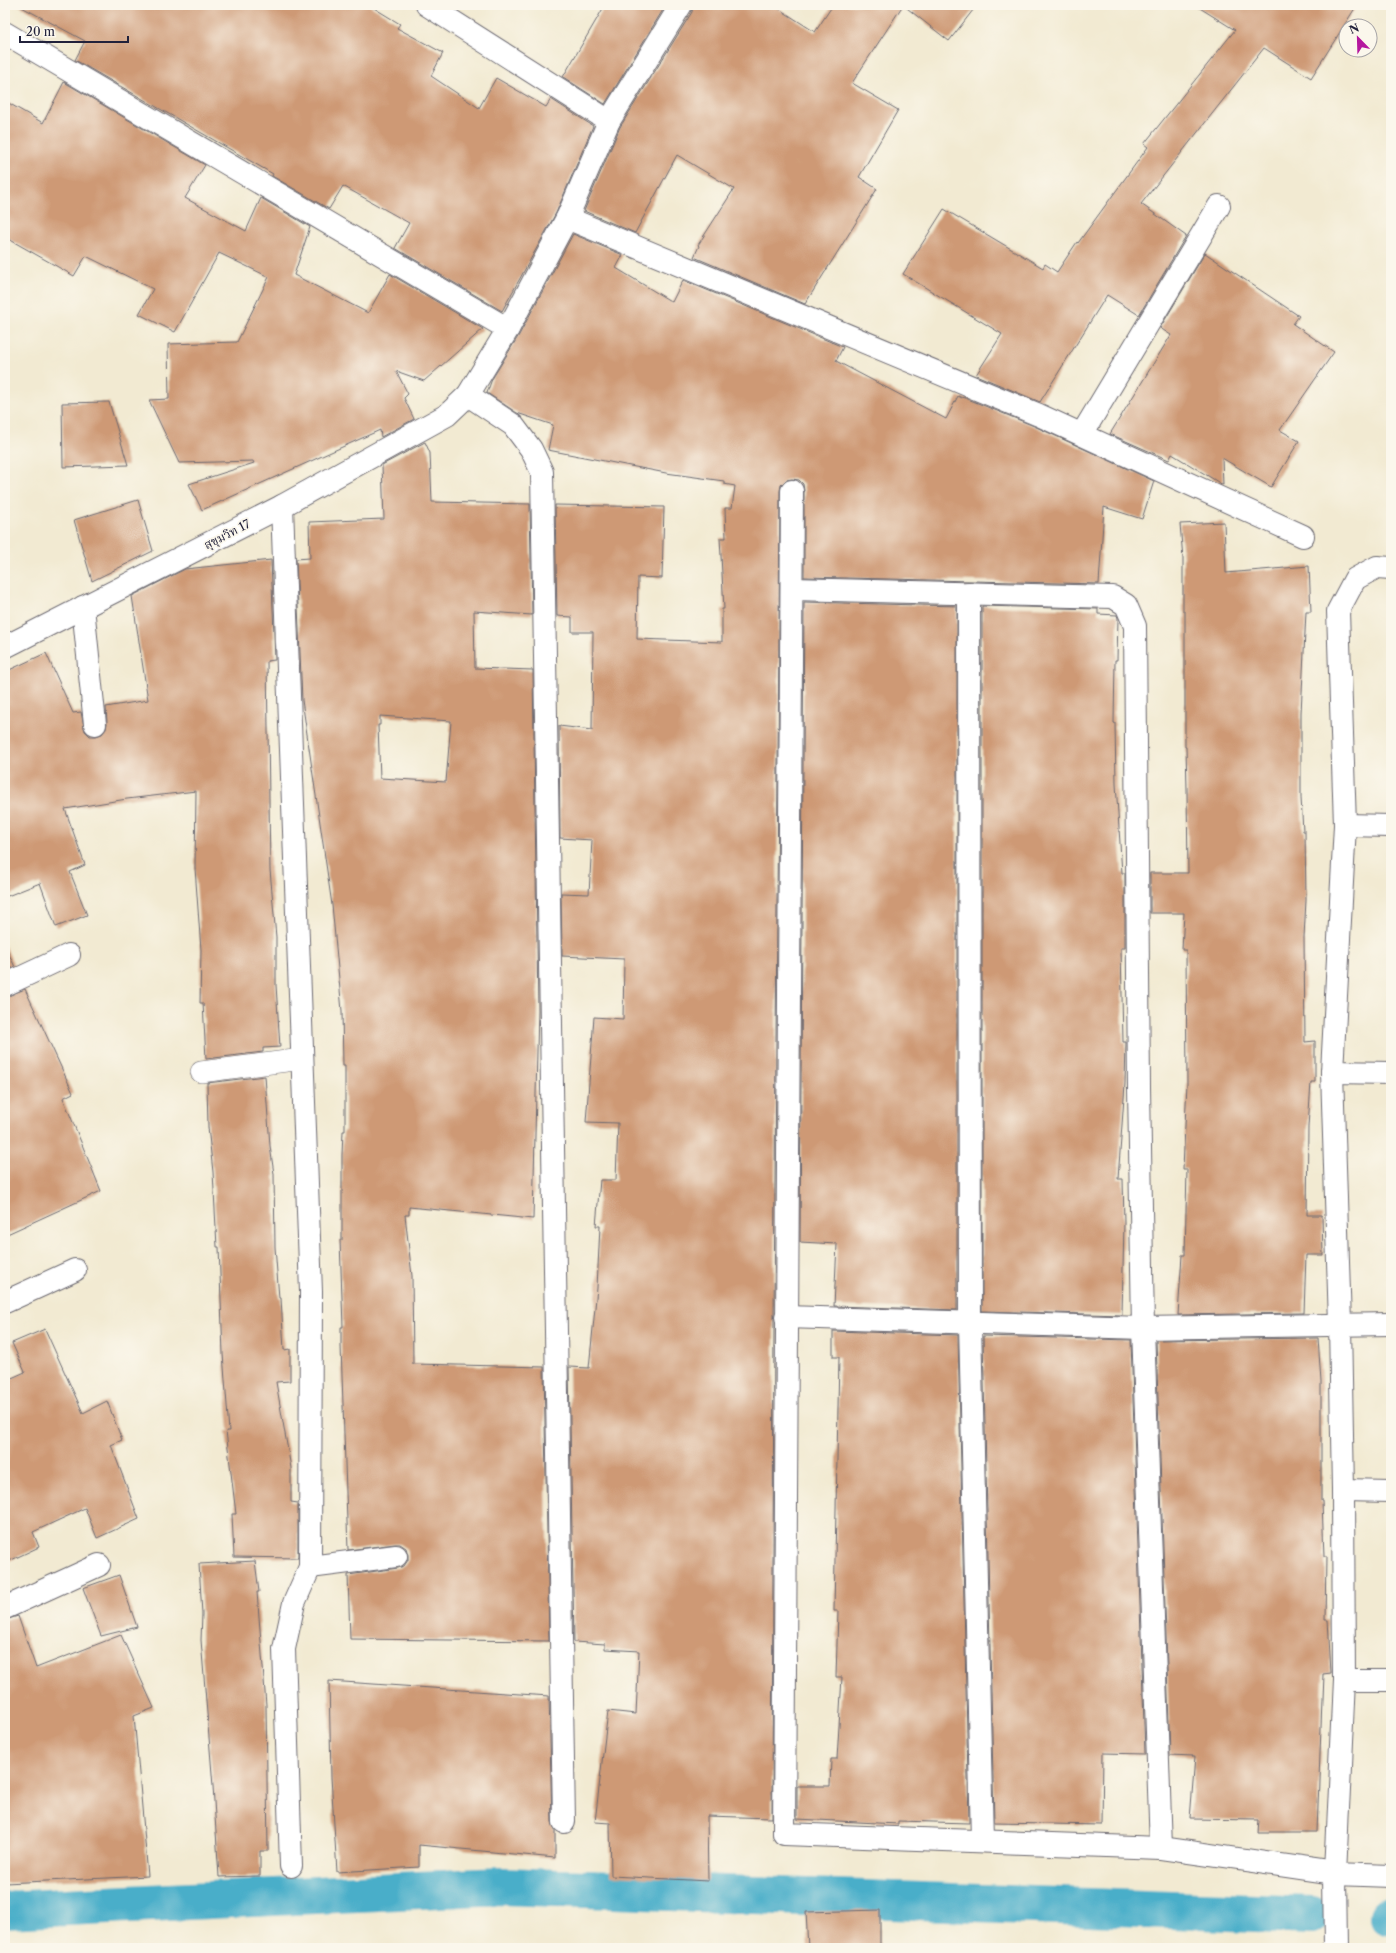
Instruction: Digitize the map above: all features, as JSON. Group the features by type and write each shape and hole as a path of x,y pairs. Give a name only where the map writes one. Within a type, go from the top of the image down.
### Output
{"street":[{"path":"427,5 609,121"},
{"name":"สุขุมวิท 17","path":"5,647 282,506 447,415 468,395 508,329 567,218 609,121 681,5"},
{"path":"5,33 508,329"},
{"path":"1082,434 1219,206"},
{"path":"567,218 1082,434 1303,536"},
{"path":"468,395 513,425 531,448 542,472 564,1822"},
{"path":"792,491 784,1834 1161,1848 1335,1873 1391,1875"},
{"path":"282,506 311,1292 310,1567 294,1603 284,1649 291,1866"},
{"path":"1336,1948 1335,1873 1344,1680 1340,1324 1332,1072 1345,825 1338,611 1355,579 1377,567 1391,568"},
{"path":"792,589 1113,597 1126,605 1135,626 1143,1328 1161,1848"},
{"path":"969,593 970,1323 982,1841"},
{"path":"83,607 95,724"},
{"path":"1345,825 1391,826"},
{"path":"5,985 70,955"},
{"path":"1332,1072 1391,1073"},
{"path":"5,1302 75,1270"},
{"path":"786,1317 1143,1328 1391,1324"},
{"path":"1343,1490 1391,1491"},
{"path":"310,1567 396,1556"},
{"path":"5,1608 100,1565"},
{"path":"1344,1680 1391,1680"}],"lane":[{"path":"202,1072 302,1059"}],"building":[{"path":"18,5 369,5 400,24 397,28 443,53 431,76 479,108 496,78 546,107 551,99 593,126 556,213 502,311 395,248 409,223 343,186 329,209 272,176 273,174 75,60 85,41"},
{"path":"605,5 666,5 605,104 563,77"},
{"path":"693,5 773,5 815,32 833,5 903,5 852,83 898,110 859,177 877,189 805,304 694,257 699,246 698,245 734,189 677,155 635,233 584,211 620,127 692,12"},
{"path":"903,5 977,5 949,41"},
{"path":"1195,5 1357,5 1349,18 1338,18 1338,35 1311,78 1264,48 1141,204 1186,236 1139,315 1107,295 1040,402 976,375 1002,334 903,274 944,209 1043,268 1045,264 1057,272 1077,242 1078,243 1148,147 1144,144 1235,30"},
{"path":"64,82 205,165 185,198 246,231 261,198 310,227 294,275 368,313 390,274 483,329 424,381 396,371 408,394 404,398 414,419 381,437 380,430 202,510 189,484 254,463 253,461 179,463 149,400 169,399 168,344 237,342 269,277 219,253 175,332 139,314 153,289 86,256 74,276 5,237 5,101 43,123"},
{"path":"573,234 623,255 616,268 672,302 683,280 843,347 836,361 946,419 958,396 963,397 1034,426 1154,481 1142,519 1104,507 1099,584 804,577 803,484 799,480 792,479 786,480 781,485 774,1317 772,1818 707,1816 708,1881 611,1876 610,1823 595,1822 608,1711 636,1714 639,1651 605,1649 605,1644 574,1642 569,1367 589,1368 597,1288 600,1226 596,1226 600,1180 616,1180 618,1123 586,1122 594,1017 623,1019 624,959 562,956 561,893 589,894 592,840 560,838 559,726 592,730 593,632 572,632 572,617 557,616 555,505 664,507 662,578 638,577 637,639 722,642 722,609 724,609 720,538 726,538 725,508 732,508 735,486 724,484 724,481 666,473 548,450 553,425 517,413 487,393 492,379 519,335"},
{"path":"1205,253 1299,316 1293,324 1334,352 1280,430 1299,441 1271,487 1222,458 1223,485 1172,454 1169,460 1110,434 1171,335 1160,328"},
{"path":"109,402 128,465 63,467 62,403"},
{"path":"425,442 430,453 432,502 530,504 532,615 474,611 475,668 533,670 538,1010 533,1219 409,1207 409,1215 405,1215 412,1276 413,1364 544,1367 549,1641 350,1639 348,1575 404,1566 408,1560 408,1555 406,1548 400,1544 348,1550 341,1346 341,1327 343,1327 340,1240 342,1240 342,1155 343,1131 345,1131 345,1066 343,1066 342,1011 332,905 302,700 296,559 310,558 309,522 384,519 382,465","holes":["380,716 451,721 446,782 380,778 378,725 380,725"]},
{"path":"138,500 153,551 92,581 74,520"},
{"path":"1224,522 1226,573 1309,566 1311,612 1306,612 1301,713 1301,798 1303,831 1305,831 1305,1042 1315,1041 1315,1082 1311,1082 1308,1127 1307,1215 1322,1215 1323,1255 1306,1255 1304,1313 1178,1315 1182,1255 1185,1255 1187,1169 1183,1169 1187,1083 1186,950 1182,950 1184,913 1150,913 1150,873 1188,873 1185,747 1185,612 1183,612 1183,558 1180,524"},
{"path":"271,560 275,660 267,661 270,870 276,937 276,985 280,1047 263,1048 263,1052 206,1059 203,1003 200,1003 201,950 195,868 196,791 127,799 65,809 85,865 70,872 87,915 56,927 40,883 5,897 5,672 46,653 73,713 81,712 85,731 90,736 102,734 106,729 107,723 106,707 148,700 132,596 185,569"},
{"path":"804,602 957,606 957,1310 834,1306 837,1244 800,1242"},
{"path":"982,606 1098,609 1098,614 1117,615 1118,618 1117,660 1115,660 1114,723 1116,784 1122,873 1125,873 1125,948 1121,948 1123,1042 1126,1042 1125,1084 1118,1179 1123,1179 1124,1222 1122,1315 982,1311"},
{"path":"5,946 15,967 5,971"},
{"path":"25,989 73,1093 63,1098 101,1191 5,1235 5,997"},
{"path":"265,1076 270,1146 274,1174 275,1247 279,1298 281,1298 284,1350 290,1349 290,1381 276,1382 291,1468 291,1502 298,1503 298,1558 234,1557 232,1514 236,1514 226,1431 229,1431 223,1354 219,1247 217,1247 213,1172 208,1127 207,1083"},
{"path":"45,1329 83,1413 107,1401 122,1440 111,1445 139,1519 97,1538 85,1508 33,1532 39,1547 5,1563 5,1381 25,1372 12,1343"},
{"path":"833,1331 958,1335 969,1823 898,1821 898,1824 797,1819 797,1786 830,1786 831,1759 837,1759 842,1677 836,1677 838,1611 834,1611 839,1357 833,1357"},
{"path":"983,1336 1131,1340 1145,1754 1103,1753 1102,1825 994,1823"},
{"path":"1318,1338 1321,1382 1321,1501 1324,1557 1326,1557 1325,1620 1328,1620 1331,1673 1323,1674 1317,1832 1258,1832 1259,1820 1190,1819 1195,1757 1170,1755 1156,1340"},
{"path":"255,1561 259,1592 257,1592 266,1705 268,1851 260,1851 260,1876 219,1877 201,1640 202,1614 199,1564"},
{"path":"119,1575 137,1627 101,1636 83,1588"},
{"path":"18,1616 36,1668 121,1635 154,1708 134,1716 148,1876 5,1883 5,1620"},
{"path":"329,1681 549,1696 552,1822 555,1830 555,1858 419,1845 419,1867 337,1872 331,1777"},
{"path":"880,1910 880,1948 808,1948 806,1912"}],"waterway":[{"path":"5,1910 502,1886 1312,1915"}]}
